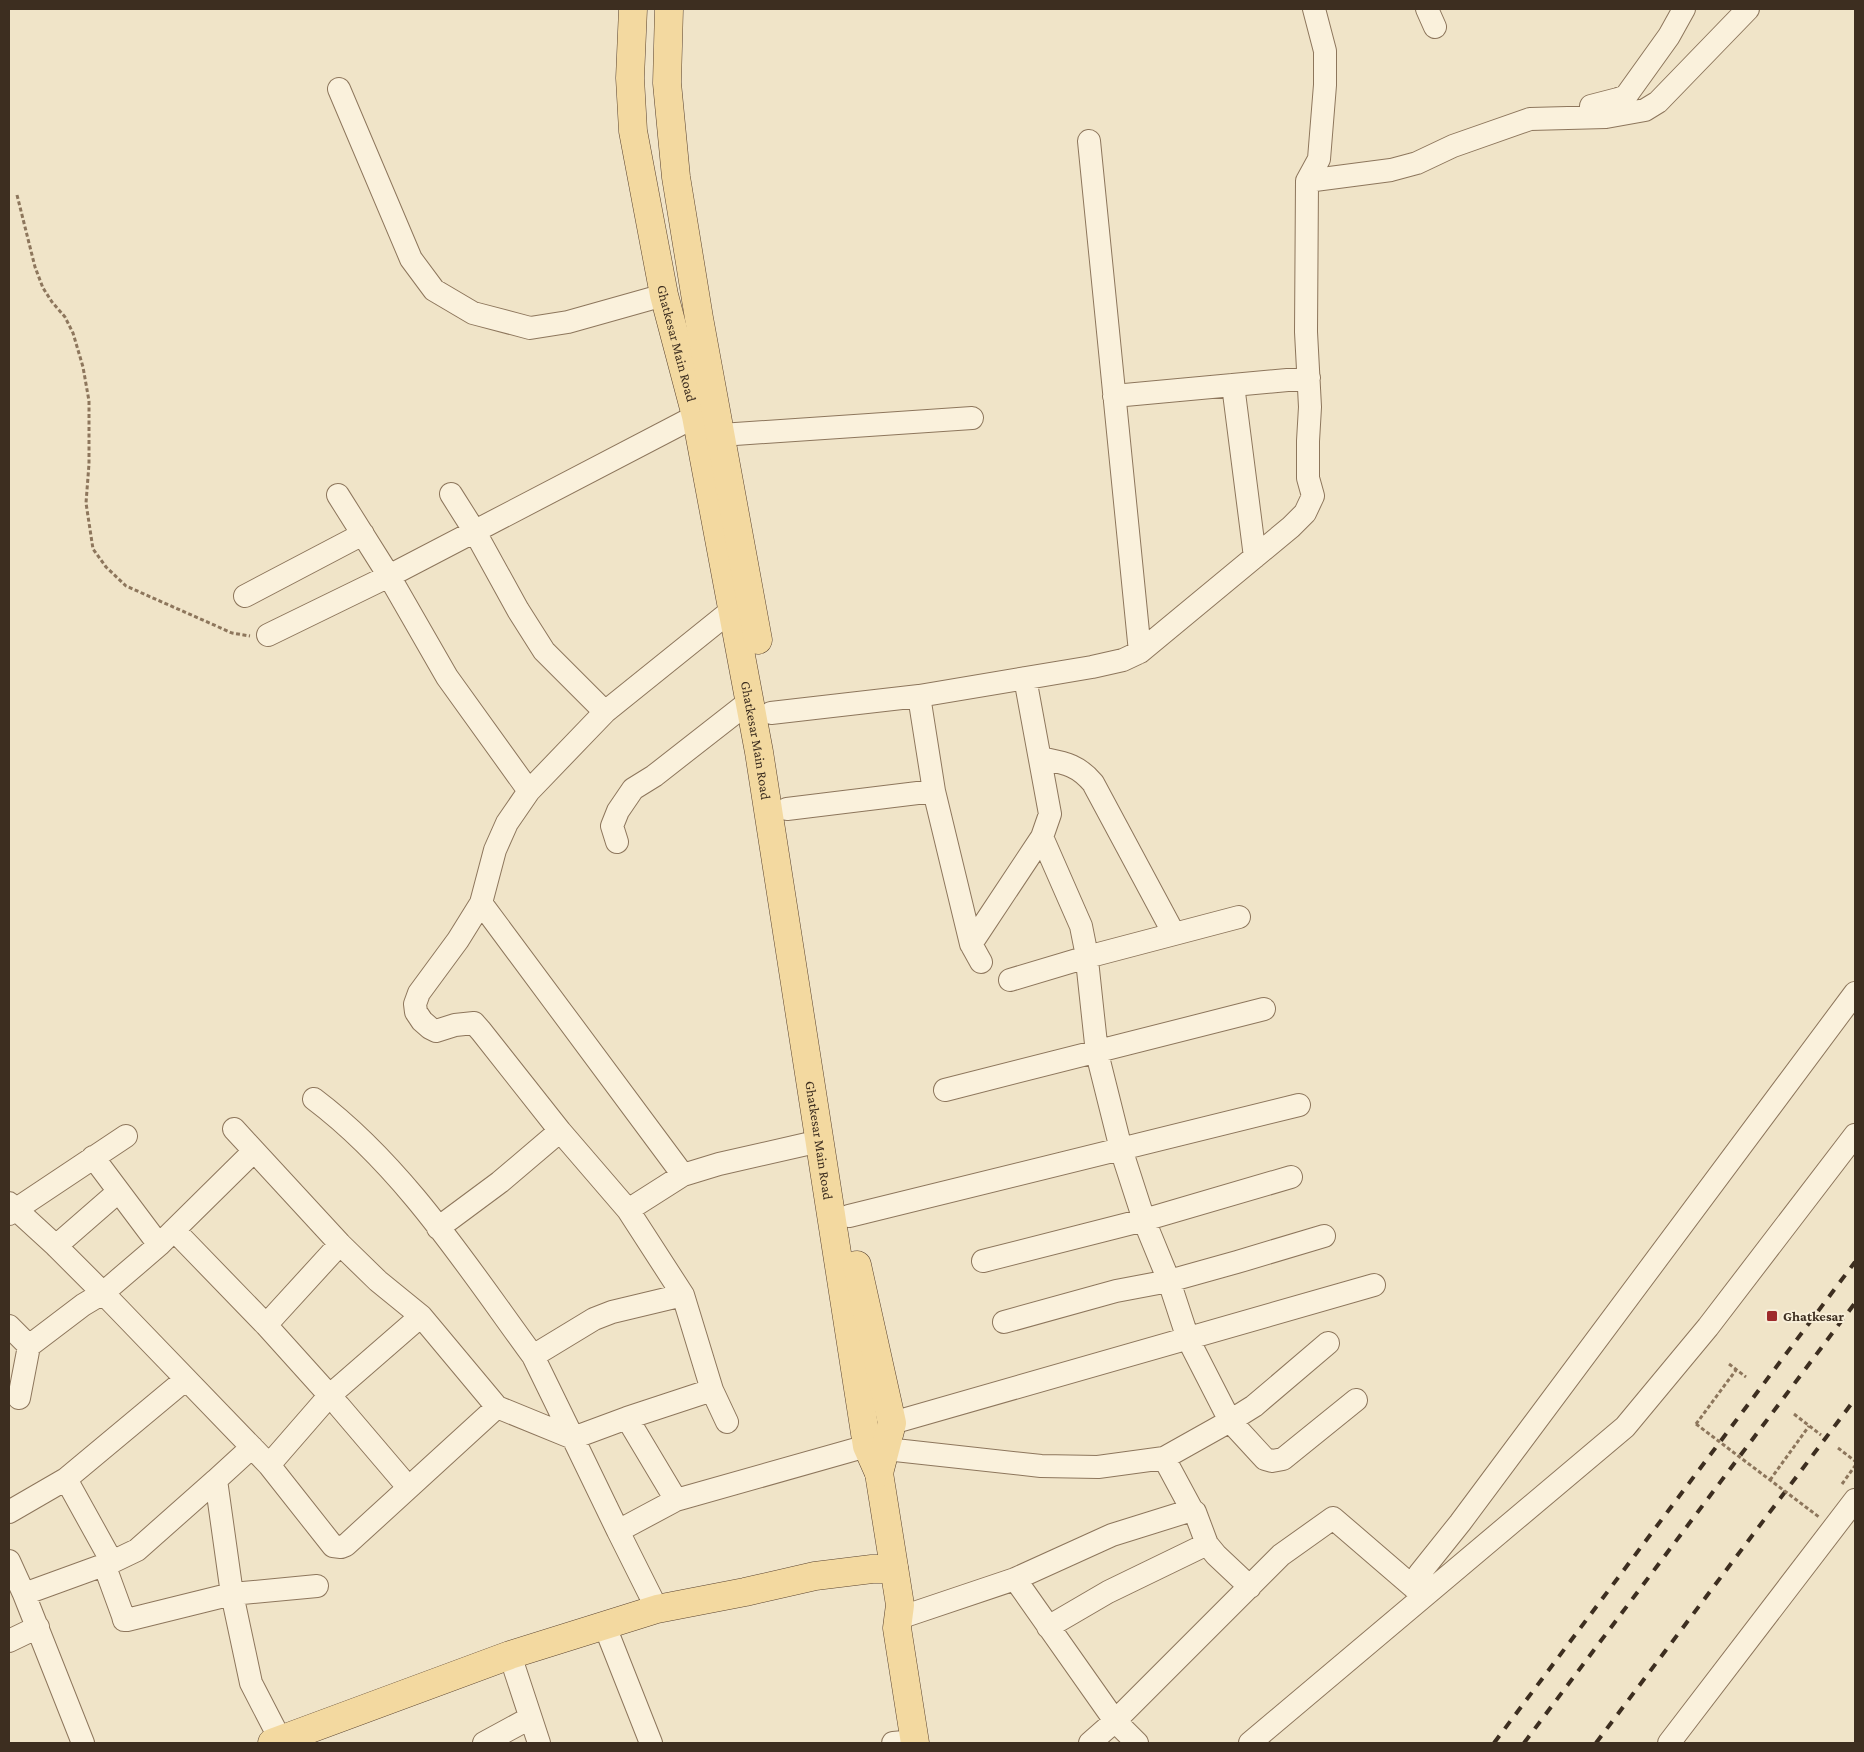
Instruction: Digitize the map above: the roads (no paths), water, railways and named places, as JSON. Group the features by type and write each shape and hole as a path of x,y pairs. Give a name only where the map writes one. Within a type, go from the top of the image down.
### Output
{"main road":[{"name":"Ghatkesar Main Road","path":"633,9 630,78 633,131 664,295 711,420 733,609 787,809 816,1011 829,1140 849,1216 860,1282 894,1569 904,1610 897,1628 914,1743"},
{"name":"Ghatkesar Main Road","path":"669,9 667,84 676,177 711,420 760,707 829,1140 881,1448"},
{"path":"278,1742 510,1655 604,1624 657,1609 815,1576 872,1569 894,1569"}],"street":[{"path":"617,842 612,826 618,811 633,789 760,707 919,696 1123,660 1140,652 1305,513 1313,496 1308,478 1306,332 1307,181 1319,159 1325,85 1324,51 1314,9"},
{"path":"1307,181 1391,170 1417,163 1453,146 1530,120 1626,96 1669,36 1684,9"},
{"path":"1530,120 1606,117 1645,110 1658,102 1709,47 1748,9"},
{"path":"339,89 411,258 434,290 473,313 530,328 568,322 664,295"},
{"path":"1089,142 1140,652"},
{"path":"1114,396 1308,378"},
{"path":"1233,385 1255,557"},
{"path":"268,635 475,532 711,420 972,418"},
{"path":"338,494 446,677 530,791"},
{"path":"451,494 544,651 605,712"},
{"path":"245,596 363,534"},
{"path":"727,1422 712,1390 682,1295 628,1210 560,1131 474,1023 455,1025 436,1031 430,1028 416,1012 415,1004 419,993 458,940 481,902 495,850 507,823 530,791 605,712 733,609"},
{"path":"919,696 934,791 976,953 1042,837 1050,814 1025,678"},
{"path":"1040,758 1066,763 1078,769 1093,784 1174,934"},
{"path":"787,809 934,791"},
{"path":"1042,837 1081,926 1087,957 1097,1053 1121,1149 1144,1220 1169,1280 1188,1338 1230,1421 1265,1459 1277,1460 1283,1459 1356,1400"},
{"path":"481,902 683,1174"},
{"path":"1010,980 1087,957 1238,917"},
{"path":"1419,1591 1420,1573 1460,1523 1855,993"},
{"path":"945,1090 1097,1053 1264,1009"},
{"path":"314,1100 336,1116 370,1147 438,1228 533,1356 657,1609"},
{"path":"849,1216 1299,1105"},
{"path":"234,1129 340,1244 378,1281 421,1316 497,1407 574,1438 712,1390"},
{"path":"438,1228 500,1182 560,1131"},
{"path":"126,1136 11,1209 56,1246 252,1447 333,1546 346,1546 497,1407"},
{"path":"1250,1743 1419,1591 1625,1427 1708,1327 1855,1136"},
{"path":"628,1210 683,1174 719,1164 829,1140"},
{"path":"19,1398 29,1346 83,1305 103,1293 166,1238 254,1151"},
{"path":"93,1157 118,1192 166,1238 266,1325 408,1487"},
{"path":"983,1261 1144,1220 1291,1177"},
{"path":"56,1246 118,1192"},
{"path":"1004,1322 1116,1291 1169,1280 1238,1262 1324,1236"},
{"path":"266,1325 340,1244"},
{"path":"618,1531 676,1500 881,1448 1188,1338 1374,1285"},
{"path":"533,1356 594,1319 612,1312 682,1295"},
{"path":"269,1466 330,1396 421,1316"},
{"path":"9,1326 29,1346"},
{"path":"881,1448 1041,1466 1098,1467 1164,1458 1254,1406 1328,1343"},
{"path":"9,1512 66,1479 186,1379"},
{"path":"627,1418 676,1500"},
{"path":"24,1594 108,1563 137,1550 252,1447"},
{"path":"1164,1458 1192,1510 1195,1512 1208,1544 1216,1555 1250,1587"},
{"path":"66,1479 108,1563 124,1620 232,1594 317,1586"},
{"path":"216,1480 232,1594 250,1683 278,1742"},
{"path":"1669,1743 1855,1500"},
{"path":"904,1610 1015,1579 1112,1534 1192,1510"},
{"path":"1090,1743 1115,1721 1281,1555 1333,1518 1419,1591"},
{"path":"1048,1628 1116,1587 1208,1544"},
{"path":"9,1561 38,1627 83,1743"},
{"path":"1015,1579 1115,1721 1138,1743"},
{"path":"604,1624 651,1743"},
{"path":"9,1641 38,1627"},
{"path":"510,1655 539,1743"},
{"path":"484,1743 530,1718"}],"railway":[{"path":"1494,1743 1855,1262"},
{"path":"1524,1743 1855,1303"},
{"path":"1596,1743 1855,1399"}],"place":[{"name":"Ghatkesar","path":"1772,1316"}]}
